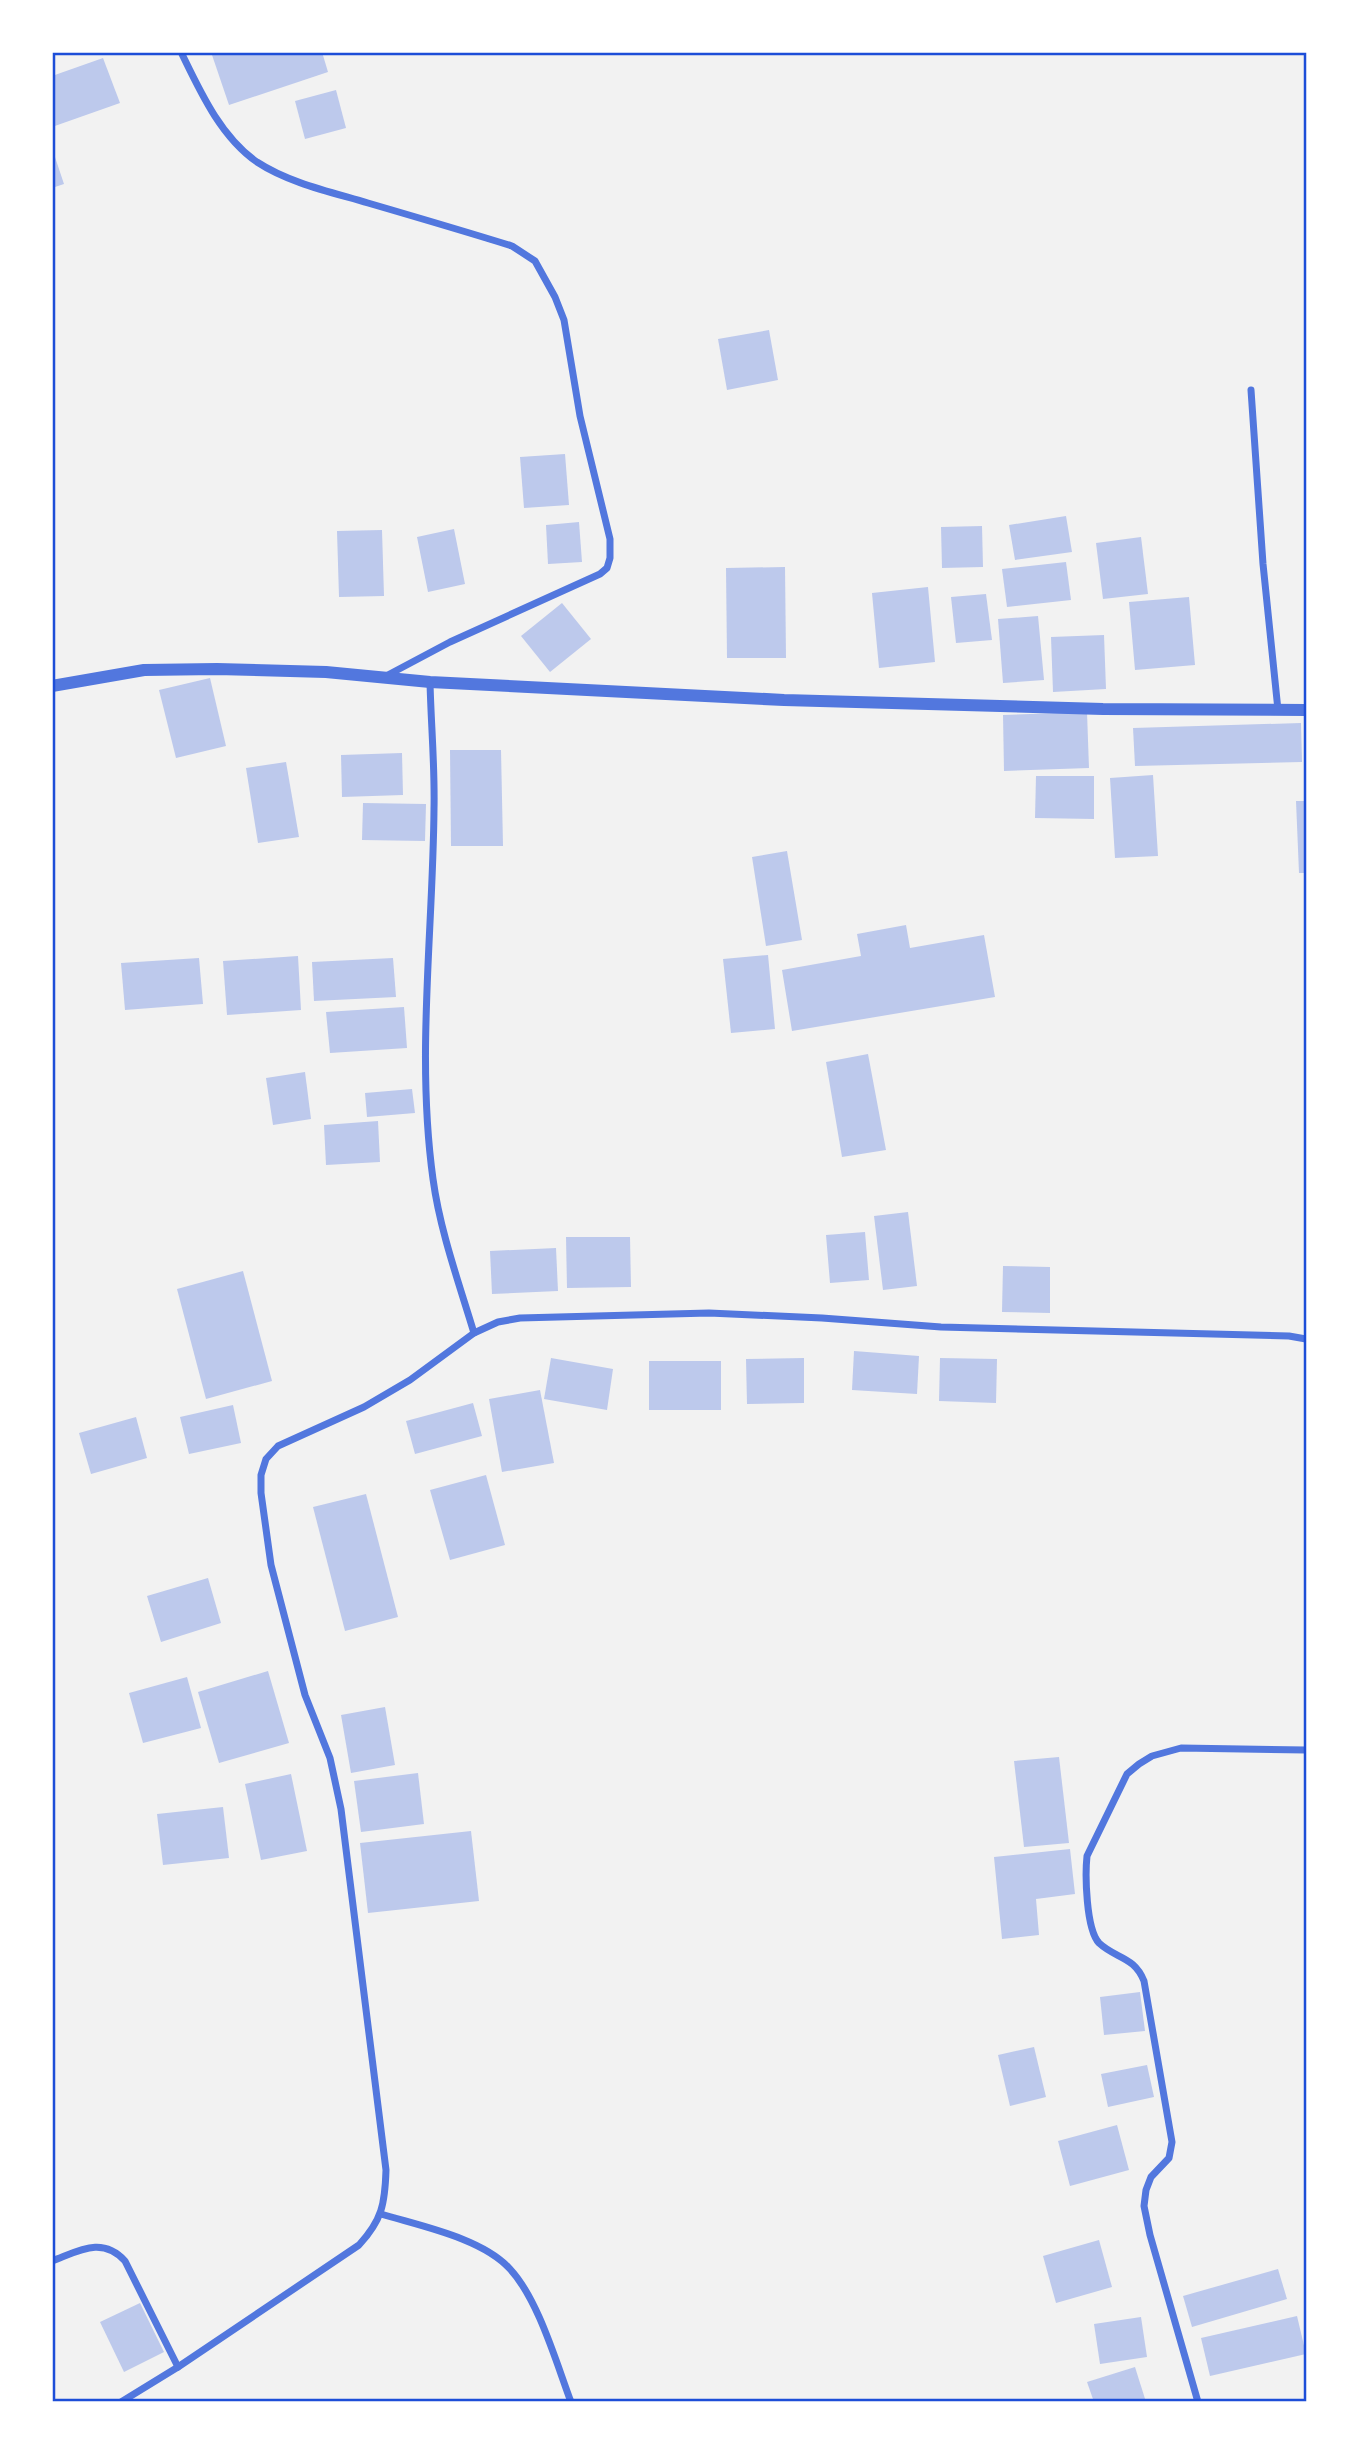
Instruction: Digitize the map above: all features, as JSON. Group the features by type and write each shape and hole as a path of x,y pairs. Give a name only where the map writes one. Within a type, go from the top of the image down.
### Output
{"street":[{"path":"181,52 202,95 228,133 256,161 279,174 322,190 512,246 535,261 564,320 580,416 610,539 607,568 580,585 450,642 383,678"},
{"path":"1251,390 1263,564 1278,709"},
{"path":"52,686 156,670 217,669 313,672 430,682 944,706 1307,710"},
{"path":"430,682 435,808 425,1059 428,1135 433,1182 474,1333"},
{"path":"121,2402 178,2367 359,2245 372,2232 386,2196 386,2170 341,1809 330,1758 305,1695 271,1565 261,1475 267,1458 278,1446 365,1407 436,1362 474,1333 498,1322 520,1318 709,1313 941,1327 1289,1336 1307,1339"},
{"path":"1198,2402 1144,2206 1151,2178 1169,2158 1172,2143 1144,1981 1139,1969 1131,1961 1097,1941 1091,1928 1087,1856 1127,1774 1152,1756 1181,1748 1307,1750"},
{"path":"381,2214 452,2236 488,2251 510,2269 531,2301 571,2402"},
{"path":"52,2261 97,2246 117,2252 125,2261 178,2367"}],"building":[{"path":"211,52 322,52 328,72 229,105"},
{"path":"103,58 120,103 52,127 52,76"},
{"path":"336,90 346,128 305,139 295,101"},
{"path":"52,148 64,184 52,188"},
{"path":"769,330 778,380 727,390 718,339"},
{"path":"565,454 569,505 524,508 520,457"},
{"path":"1066,516 1072,552 1015,560 1009,525"},
{"path":"579,522 582,562 548,564 546,525"},
{"path":"982,526 983,567 942,568 941,527"},
{"path":"454,529 465,584 428,592 417,537"},
{"path":"382,530 384,596 339,597 337,531"},
{"path":"1141,537 1148,594 1103,599 1096,543"},
{"path":"1066,562 1071,600 1007,607 1002,569"},
{"path":"785,567 786,658 727,658 726,568"},
{"path":"928,587 935,662 879,668 872,593"},
{"path":"986,594 992,640 956,643 951,597"},
{"path":"1189,597 1195,665 1135,670 1129,602"},
{"path":"562,603 591,639 550,672 521,636"},
{"path":"1038,616 1044,680 1003,683 998,619"},
{"path":"1104,635 1106,689 1053,692 1051,637"},
{"path":"210,678 226,746 176,758 159,690"},
{"path":"1087,712 1089,768 1004,771 1003,715"},
{"path":"1301,723 1302,762 1135,766 1133,728"},
{"path":"450,750 501,750 503,846 451,846"},
{"path":"402,753 403,795 342,797 341,755"},
{"path":"286,762 299,837 258,843 246,768"},
{"path":"1153,775 1158,856 1115,858 1110,778"},
{"path":"1036,776 1094,776 1094,819 1035,818"},
{"path":"1296,801 1306,801 1306,873 1299,873"},
{"path":"363,803 426,804 425,841 362,840"},
{"path":"787,851 802,940 766,946 752,857"},
{"path":"906,925 910,948 984,935 995,997 792,1031 782,970 861,956 857,934"},
{"path":"768,955 775,1029 731,1033 723,959"},
{"path":"298,956 301,1010 227,1015 223,961"},
{"path":"199,958 203,1004 125,1010 121,963"},
{"path":"393,958 396,997 314,1001 312,962"},
{"path":"404,1007 407,1048 330,1053 326,1012"},
{"path":"868,1054 886,1150 842,1157 826,1062"},
{"path":"305,1072 311,1119 273,1125 266,1078"},
{"path":"412,1089 415,1113 367,1117 365,1093"},
{"path":"378,1121 380,1162 326,1165 324,1125"},
{"path":"908,1212 917,1286 883,1290 874,1216"},
{"path":"865,1232 869,1280 830,1283 826,1235"},
{"path":"566,1237 630,1237 631,1287 567,1288"},
{"path":"556,1248 558,1291 492,1294 490,1251"},
{"path":"1003,1266 1050,1267 1050,1313 1002,1312"},
{"path":"243,1271 272,1381 206,1399 177,1289"},
{"path":"854,1351 919,1356 917,1394 852,1390"},
{"path":"551,1358 613,1369 607,1410 544,1399"},
{"path":"804,1358 804,1403 747,1404 746,1359"},
{"path":"940,1358 997,1359 996,1403 939,1401"},
{"path":"649,1361 721,1361 721,1410 649,1410"},
{"path":"540,1390 554,1463 502,1472 489,1399"},
{"path":"473,1403 482,1436 415,1454 406,1421"},
{"path":"233,1405 241,1443 189,1454 180,1417"},
{"path":"136,1417 147,1458 91,1474 79,1433"},
{"path":"486,1475 505,1545 450,1560 430,1490"},
{"path":"366,1494 398,1617 345,1631 313,1507"},
{"path":"208,1578 221,1623 161,1642 147,1596"},
{"path":"268,1671 289,1743 219,1763 198,1692"},
{"path":"187,1677 201,1728 143,1743 129,1693"},
{"path":"385,1707 395,1765 351,1773 341,1715"},
{"path":"1059,1757 1069,1843 1024,1847 1014,1761"},
{"path":"418,1773 424,1824 361,1832 354,1781"},
{"path":"291,1774 307,1851 261,1860 245,1784"},
{"path":"223,1807 229,1858 163,1865 157,1814"},
{"path":"471,1831 479,1901 368,1913 360,1843"},
{"path":"1070,1849 1075,1894 1036,1899 1039,1935 1002,1939 994,1857"},
{"path":"1140,1992 1145,2031 1104,2035 1100,1997"},
{"path":"1034,2047 1046,2097 1010,2106 998,2055"},
{"path":"1147,2065 1154,2097 1108,2107 1101,2074"},
{"path":"1117,2125 1129,2170 1070,2186 1058,2141"},
{"path":"1099,2240 1112,2287 1056,2303 1043,2256"},
{"path":"1278,2269 1287,2299 1192,2327 1183,2296"},
{"path":"140,2303 164,2352 124,2372 100,2322"},
{"path":"1297,2316 1306,2354 1210,2376 1201,2338"},
{"path":"1141,2317 1147,2357 1100,2364 1094,2324"},
{"path":"1135,2367 1146,2402 1094,2402 1087,2382"}]}
